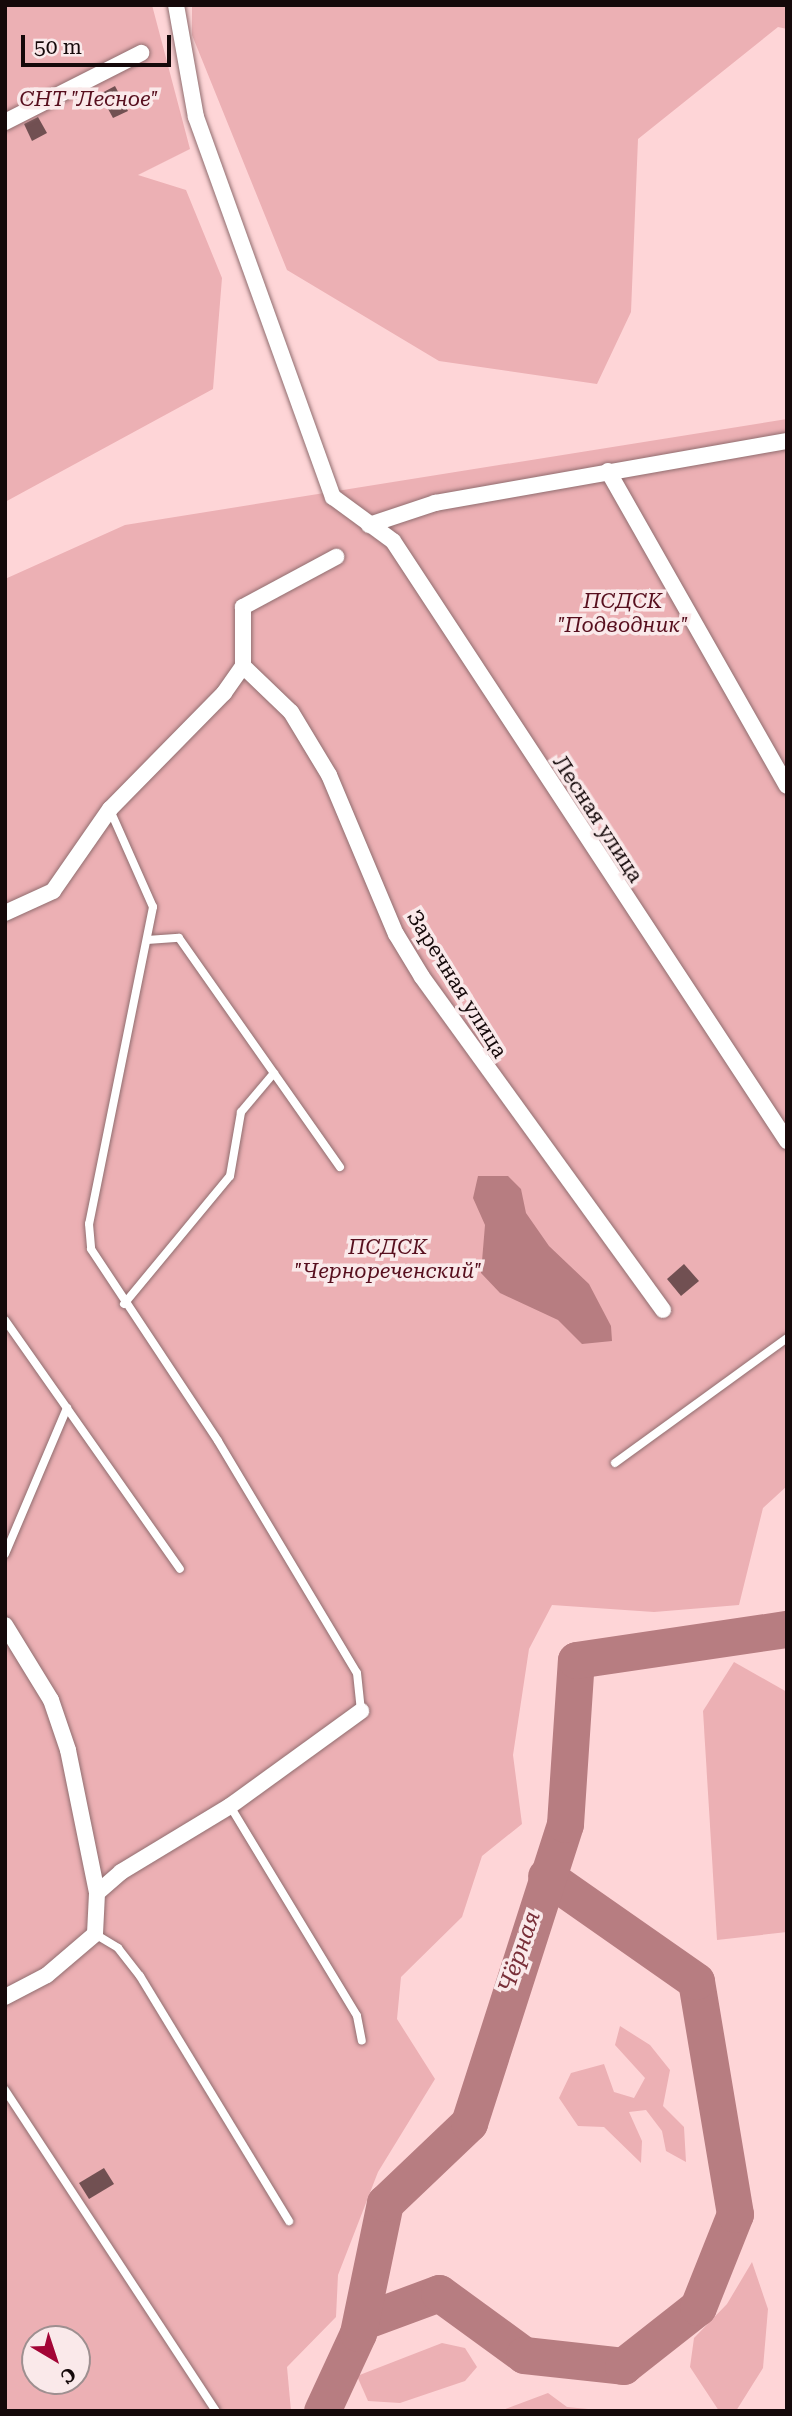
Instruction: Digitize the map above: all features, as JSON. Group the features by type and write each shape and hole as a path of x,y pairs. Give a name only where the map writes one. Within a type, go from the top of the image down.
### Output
{"street":[{"name":"Лесная улица","path":"176,5 196,117 332,497 393,541 787,1141"},
{"path":"5,122 141,53"},
{"path":"369,525 435,503 787,441"},
{"path":"608,471 787,786"},
{"path":"5,913 53,891 110,809 243,666 243,607 336,557"},
{"name":"Заречная улица","path":"243,666 291,712 329,775 396,934 422,977 663,1310"},
{"path":"5,1625 51,1700 68,1750 97,1893 95,1934 47,1975 5,1997"},
{"path":"97,1893 150,1851 230,1806 361,1711"}],"lane":[{"path":"110,809 153,908 89,1224 91,1249 124,1304 218,1441 357,1673 361,1711"},
{"path":"147,940 179,937 340,1167"},
{"path":"124,1304 230,1176 241,1112 274,1073"},
{"path":"5,1320 180,1569"},
{"path":"615,1463 787,1338"},
{"path":"5,1554 67,1408"},
{"path":"230,1806 357,2016 362,2041"},
{"path":"95,1934 140,1976 289,2221"},
{"path":"5,2090 216,2411"}],"green space":[{"name":"СНТ \"Лесное\"","path":"5,5 152,5 190,149 138,175 186,190 222,278 213,389 5,502"},
{"path":"192,5 787,5 787,29 778,27 638,139 631,312 597,384 439,361 287,270 192,35"},
{"name":"ПСДСК \"Чернореченский\"","path":"787,419 787,1486 763,1508 739,1605 654,1612 552,1605 529,1649 513,1755 522,1824 482,1856 462,1917 401,1977 397,2019 435,2079 378,2172 338,2275 336,2317 287,2367 291,2411 5,2411 5,579 125,525"},
{"path":"734,1662 787,1692 787,1932 717,1940 703,1711"},
{"path":"620,2026 650,2045 670,2070 663,2106 684,2127 686,2162 666,2151 662,2131 646,2110 629,2112 642,2141 641,2163 604,2127 578,2126 559,2098 571,2073 604,2064 614,2092 634,2098 645,2078 615,2045"},
{"path":"752,2262 768,2309 763,2368 736,2411 719,2411 690,2367 694,2338 727,2304"},
{"path":"442,2343 465,2348 477,2367 465,2381 400,2403 368,2401 357,2376"},
{"path":"548,2393 567,2407 609,2411 500,2411"}],"shaded area":[{"path":"478,1176 508,1176 521,1189 526,1213 549,1246 589,1284 611,1326 612,1341 582,1344 558,1320 500,1293 481,1273 485,1225 473,1198"}],"building":[{"path":"115,86 128,111 113,118 100,94"},
{"path":"38,117 47,133 32,141 24,124"},
{"path":"684,1264 699,1281 681,1296 667,1279"},
{"path":"104,2168 114,2184 89,2199 79,2183"}],"waterway":[{"name":"Чёрная","path":"322,2411 358,2333 385,2203 469,2123 565,1824 576,1660 787,1629"},
{"path":"361,2322 439,2293 524,2355 623,2366 698,2307 735,2214 696,1981 546,1876"}],"park label":[{"name":"ПСДСК \"Подводник\"","path":"623,613"}]}
